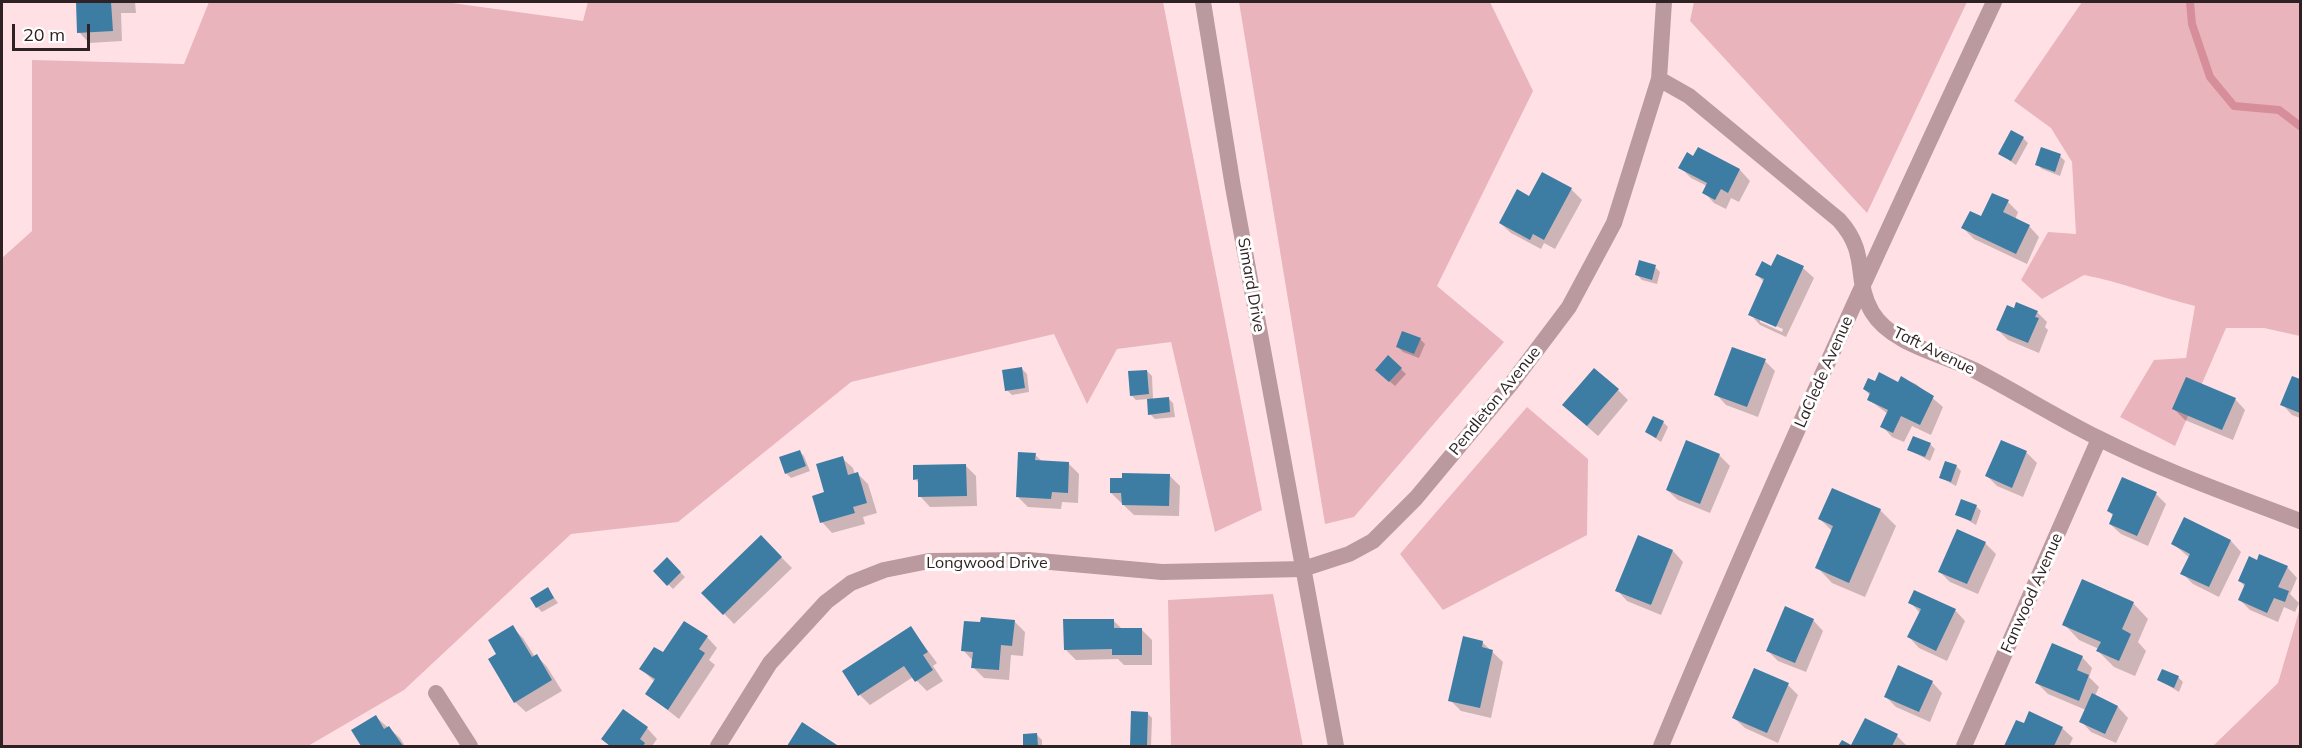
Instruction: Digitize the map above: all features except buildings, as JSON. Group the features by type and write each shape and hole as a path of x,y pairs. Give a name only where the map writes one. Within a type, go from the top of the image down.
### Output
{"street":[{"name":"Simard Drive","path":"1203,2 1233,187 1303,569"},
{"name":"Pendleton Avenue","path":"1303,569 1349,554 1373,541 1416,498 1511,384 1569,307 1614,223 1659,79 1664,2"},
{"name":"LaClede Avenue","path":"1661,747 1711,625 1863,285 1994,2"},
{"name":"Taft Avenue","path":"1659,79 1689,96 1839,220 1853,235 1860,255 1863,285 1872,313 1894,334 1973,370 2099,439 2218,490 2301,521"},
{"name":"Fanwood Avenue","path":"1964,747 2099,439"},
{"name":"Longwood Drive","path":"718,747 770,663 826,602 851,583 884,570 929,561 1028,560 1162,572 1303,569"},
{"path":"1303,569 1336,747"},
{"path":"436,693 470,747"}],"shaded area":[{"path":"209,2 445,2 583,21 588,2 1163,2 1262,510 1215,532 1171,342 1117,349 1087,404 1054,334 851,382 678,522 571,534 404,690 308,746 2,746 2,258 32,231 32,60 184,64"},
{"path":"1239,2 1490,2 1533,91 1437,286 1504,342 1354,517 1325,524"},
{"path":"1694,2 1967,2 1867,213 1690,21"},
{"path":"2082,2 2300,2 2300,336 2264,328 2226,328 2175,446 2120,417 2154,360 2186,358 2195,306 2084,275 2042,299 2021,280 2048,232 2076,234 2072,162 2051,128 2014,101"},
{"path":"1527,407 1588,459 1587,535 1443,610 1400,554"},
{"path":"1273,594 1303,746 1171,746 1168,600"},
{"path":"2300,608 2300,746 2213,746 2278,683"}],"waterway":[{"path":"2190,2 2192,24 2210,77 2234,106 2279,110 2300,126"}]}
